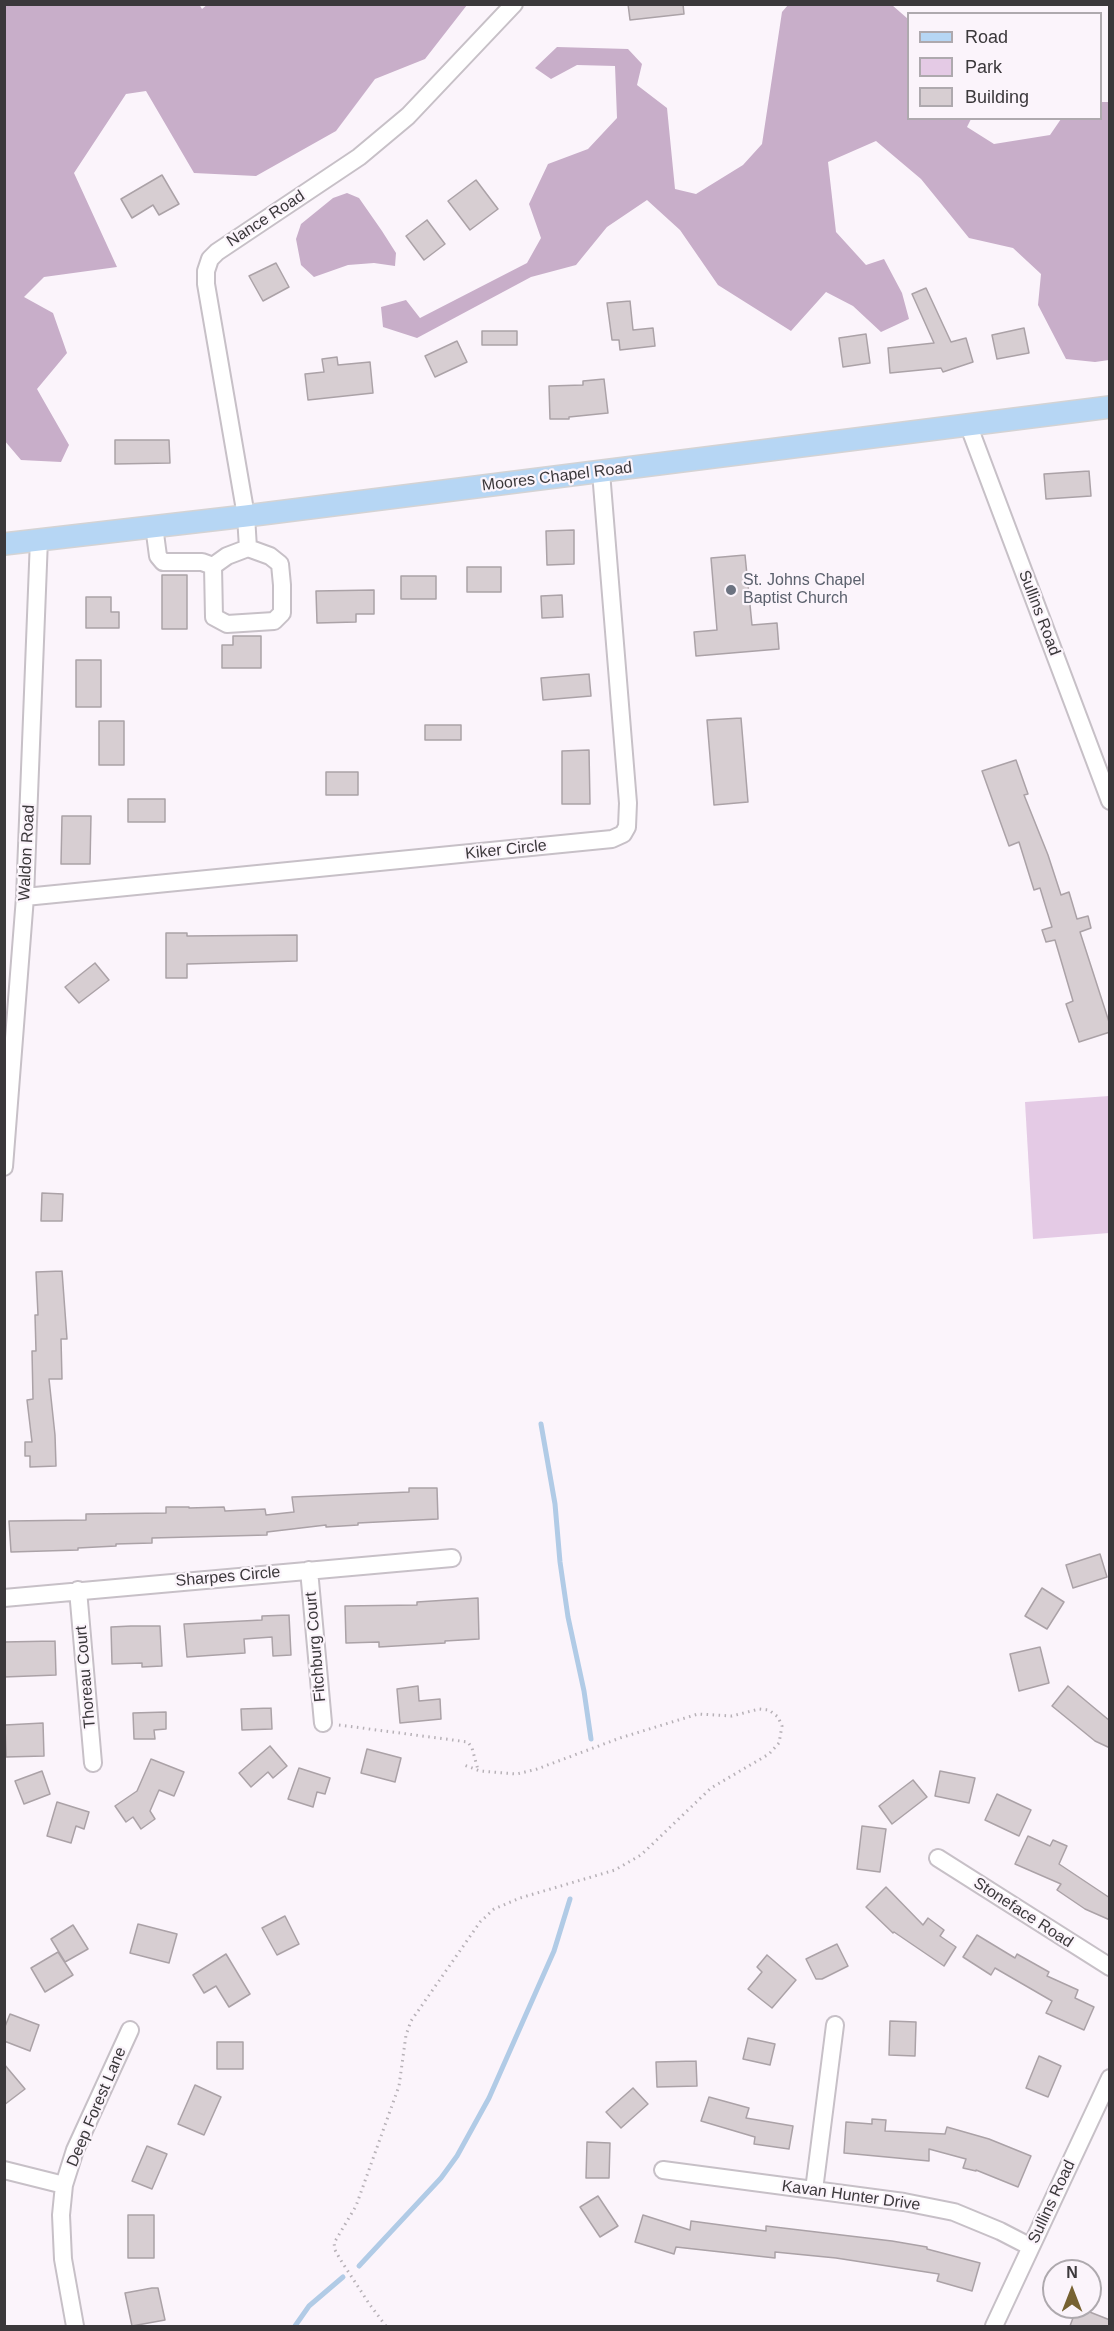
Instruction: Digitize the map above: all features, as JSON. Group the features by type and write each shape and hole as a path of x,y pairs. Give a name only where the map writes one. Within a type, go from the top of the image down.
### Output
{"main road":[{"name":"Moores Chapel Road","path":"4,544 246,516 1110,407"}],"street":[{"name":"Nance Road","path":"248,548 246,516 206,284 206,272 210,260 217,252 359,157 408,116 514,4"},
{"name":"Sullins Road","path":"968,424 1110,801"},
{"name":"Kiker Circle","path":"25,897 612,839 622,834 627,827 628,804 601,472"},
{"path":"154,526 158,556 163,562 202,562 213,566"},
{"name":"Waldon Road","path":"4,1167 25,897 39,539"},
{"path":"248,548 270,556 280,564 282,613 274,621 226,624 214,618 213,566 227,556 248,548"},
{"name":"Sharpes Circle","path":"4,1598 452,1558"},
{"name":"Fitchburg Court","path":"309,1570 323,1723"},
{"name":"Thoreau Court","path":"78,1590 93,1763"},
{"name":"Stoneface Road","path":"938,1858 1110,1967"},
{"path":"814,2190 835,2025"},
{"name":"Deep Forest Lane","path":"75,2326 63,2259 61,2215 64,2185 75,2150 130,2030"},
{"name":"Sullins Road","path":"994,2326 1110,2078"},
{"path":"4,2170 64,2185"},
{"name":"Kavan Hunter Drive","path":"663,2170 904,2202 954,2212 1031,2247"}],"path":[{"path":"386,2326 340,2259 334,2243 356,2206 399,2086 406,2035 411,2021 480,1922 495,1909 520,1898 615,1870 641,1855 711,1788 769,1754 779,1743 782,1726 778,1717 769,1710 759,1709 732,1716 698,1714 517,1774 478,1770 464,1765"},
{"path":"348,1726 468,1742 478,1770"}],"green space":[{"path":"1109,1096 1109,1233 1033,1239 1025,1102"}],"shaded area":[{"path":"199,4 202,9 208,4 467,5 425,59 375,79 336,131 256,176 194,173 146,91 126,94 74,173 117,267 44,277 24,297 53,313 67,353 37,389 69,445 61,462 21,460 4,440 5,5"},
{"path":"788,5 892,5 907,18 907,120 970,120 967,127 994,144 1050,135 1060,120 1102,120 1102,102 1109,102 1109,360 1095,362 1066,359 1038,305 1041,274 1013,248 969,238 921,179 876,141 828,162 836,232 866,265 884,259 902,293 909,319 881,332 853,306 826,292 791,331 718,285 680,230 647,200 607,227 576,265 531,277 417,338 383,327 381,307 406,300 420,318 527,263 541,238 529,204 548,164 588,149 617,118 615,66 577,65 551,79 535,68 557,47 628,49 642,64 637,85 667,108 675,189 696,194 743,165 762,144 782,12"},
{"path":"347,193 359,198 382,231 396,253 395,266 374,263 348,265 314,277 301,265 296,239 301,224 333,198"}],"building":[{"path":"628,4 683,4 684,14 630,20"},
{"path":"162,175 179,204 159,215 153,205 132,218 121,199"},
{"path":"476,180 498,209 470,230 448,201"},
{"path":"427,220 445,244 424,260 406,236"},
{"path":"276,263 289,287 263,301 249,276"},
{"path":"926,288 951,342 966,338 973,362 943,372 941,368 890,373 888,348 934,343 912,294"},
{"path":"630,301 633,330 653,328 655,346 620,350 619,340 612,340 607,303"},
{"path":"1024,328 1029,353 997,359 992,335"},
{"path":"482,331 517,331 517,345 482,345"},
{"path":"866,334 870,363 843,367 839,338"},
{"path":"457,341 467,362 435,377 425,356"},
{"path":"337,357 338,365 370,362 373,393 308,400 305,374 324,372 322,359"},
{"path":"604,379 608,413 569,417 569,419 550,419 549,386 583,385 583,381"},
{"path":"115,440 169,440 170,463 115,464"},
{"path":"1089,471 1091,496 1046,499 1044,474"},
{"path":"574,530 574,564 547,565 546,531"},
{"name":"St. Johns Chapel Baptist Church","path":"745,555 752,625 777,623 779,649 696,656 694,632 717,630 711,558"},
{"path":"467,567 501,567 501,592 467,592"},
{"path":"162,575 187,575 187,629 162,629"},
{"path":"401,576 436,576 436,599 401,599"},
{"path":"374,590 374,614 356,614 356,622 317,623 316,591"},
{"path":"562,595 563,617 542,618 541,596"},
{"path":"86,597 111,597 111,612 119,612 119,628 86,628"},
{"path":"233,636 261,636 261,668 222,668 222,645 233,645"},
{"path":"76,660 101,660 101,707 76,707"},
{"path":"589,674 591,696 543,700 541,678"},
{"path":"741,718 748,802 714,805 707,720"},
{"path":"99,721 124,721 124,765 99,765"},
{"path":"425,725 461,725 461,740 425,740"},
{"path":"589,750 590,804 562,804 562,751"},
{"path":"1016,760 1028,794 1024,795 1061,895 1069,892 1077,919 1088,916 1091,928 1080,932 1110,1025 1110,1032 1079,1042 1066,1004 1073,1001 1055,940 1046,942 1042,930 1052,927 1040,888 1034,890 1019,842 1009,846 982,771"},
{"path":"326,772 358,772 358,795 326,795"},
{"path":"128,799 165,799 165,822 128,822"},
{"path":"62,816 91,816 90,864 61,864"},
{"path":"166,933 187,933 187,936 297,935 297,961 187,964 187,978 166,978"},
{"path":"95,963 109,980 79,1003 65,987"},
{"path":"42,1193 63,1194 62,1221 41,1221"},
{"path":"62,1271 67,1339 61,1339 62,1379 49,1379 56,1466 30,1467 30,1456 25,1456 25,1442 32,1442 27,1400 33,1399 32,1351 36,1351 35,1315 38,1315 36,1272"},
{"path":"409,1488 437,1488 438,1519 326,1527 326,1525 267,1532 267,1535 152,1538 152,1543 116,1544 116,1546 78,1548 78,1550 11,1552 9,1521 86,1520 86,1514 166,1513 166,1507 224,1507 225,1511 265,1509 266,1515 294,1512 292,1497 409,1492"},
{"path":"1100,1554 1107,1577 1073,1588 1066,1565"},
{"path":"1042,1588 1064,1602 1047,1629 1025,1616"},
{"path":"478,1598 479,1639 379,1647 379,1642 346,1643 345,1606 417,1605 417,1602"},
{"path":"289,1615 291,1655 273,1656 272,1637 244,1639 245,1653 187,1657 184,1624 262,1620 262,1616"},
{"path":"160,1626 162,1666 142,1667 142,1663 112,1664 111,1627"},
{"path":"55,1641 56,1675 4,1677 4,1642"},
{"path":"1040,1647 1049,1683 1019,1691 1010,1654"},
{"path":"418,1686 419,1701 440,1699 441,1719 400,1723 397,1689"},
{"path":"1068,1686 1110,1721 1110,1748 1095,1741 1052,1706"},
{"path":"271,1708 272,1729 242,1730 241,1709"},
{"path":"166,1712 166,1729 154,1730 155,1739 134,1739 133,1713"},
{"path":"43,1723 44,1756 6,1757 5,1725"},
{"path":"270,1746 287,1766 273,1778 268,1772 251,1787 239,1773"},
{"path":"367,1749 401,1758 395,1782 361,1773"},
{"path":"151,1759 184,1772 174,1796 159,1790 150,1811 155,1819 141,1829 133,1817 126,1822 115,1806 137,1791"},
{"path":"299,1768 330,1778 325,1794 317,1792 313,1807 288,1799"},
{"path":"42,1771 50,1794 24,1804 15,1781"},
{"path":"940,1771 975,1778 969,1803 935,1796"},
{"path":"913,1780 927,1797 892,1824 879,1806"},
{"path":"997,1794 1031,1810 1019,1836 985,1820"},
{"path":"57,1802 89,1812 84,1829 76,1826 71,1843 47,1836"},
{"path":"862,1826 886,1829 880,1872 857,1869"},
{"path":"1028,1836 1050,1846 1053,1840 1067,1846 1059,1864 1110,1898 1110,1920 1085,1909 1057,1890 1061,1884 1015,1864"},
{"path":"886,1887 923,1925 928,1918 944,1930 940,1936 956,1947 944,1966 893,1933 866,1907"},
{"path":"285,1916 299,1944 277,1955 262,1928"},
{"path":"138,1924 177,1934 169,1963 130,1953"},
{"path":"73,1925 88,1949 65,1962 51,1939"},
{"path":"977,1935 1015,1958 1017,1954 1049,1972 1047,1976 1078,1990 1075,1998 1094,2007 1084,2030 1046,2013 1052,2001 995,1968 991,1975 963,1957"},
{"path":"837,1944 848,1966 822,1979 816,1979 806,1959"},
{"path":"58,1952 73,1975 45,1992 31,1968"},
{"path":"226,1954 250,1994 229,2007 216,1986 204,1993 193,1975"},
{"path":"767,1955 796,1980 772,2008 748,1989 762,1972 757,1967"},
{"path":"10,2014 39,2025 30,2051 4,2041 4,2029"},
{"path":"890,2021 916,2022 915,2056 889,2055"},
{"path":"748,2038 775,2044 770,2065 743,2059"},
{"path":"217,2042 243,2042 243,2069 217,2069"},
{"path":"1039,2056 1061,2066 1048,2097 1026,2088"},
{"path":"696,2061 697,2086 657,2087 656,2062"},
{"path":"4,2064 25,2089 4,2105"},
{"path":"195,2085 221,2097 204,2135 178,2124"},
{"path":"633,2088 648,2104 621,2128 606,2112"},
{"path":"709,2097 749,2108 746,2118 793,2126 789,2149 754,2144 755,2137 701,2121"},
{"path":"872,2119 886,2120 885,2131 945,2134 947,2127 989,2139 1031,2156 1018,2187 976,2170 963,2168 966,2159 929,2149 929,2161 844,2153 846,2122 872,2124"},
{"path":"587,2142 610,2143 609,2178 586,2178"},
{"path":"147,2146 167,2154 152,2189 132,2181"},
{"path":"598,2196 618,2226 600,2237 580,2207"},
{"path":"128,2215 154,2215 154,2258 128,2258"},
{"path":"643,2215 690,2230 691,2221 766,2231 766,2226 892,2241 927,2247 927,2249 980,2263 972,2291 937,2281 939,2274 836,2258 775,2252 775,2258 676,2247 674,2254 635,2242"},
{"path":"158,2288 165,2320 132,2326 125,2293"},
{"path":"1102,2317 1110,2320 1110,2326 1070,2326 1073,2319 1102,2319"}],"waterway":[{"path":"541,1424 555,1504 568,1617 584,1691 591,1739"},
{"path":"359,2266 441,2178 457,2156 489,2098 554,1951 570,1899"},
{"path":"295,2326 309,2306 343,2277"}],"place":[{"name":"St. Johns Chapel Baptist Church","path":"731,590"}]}
